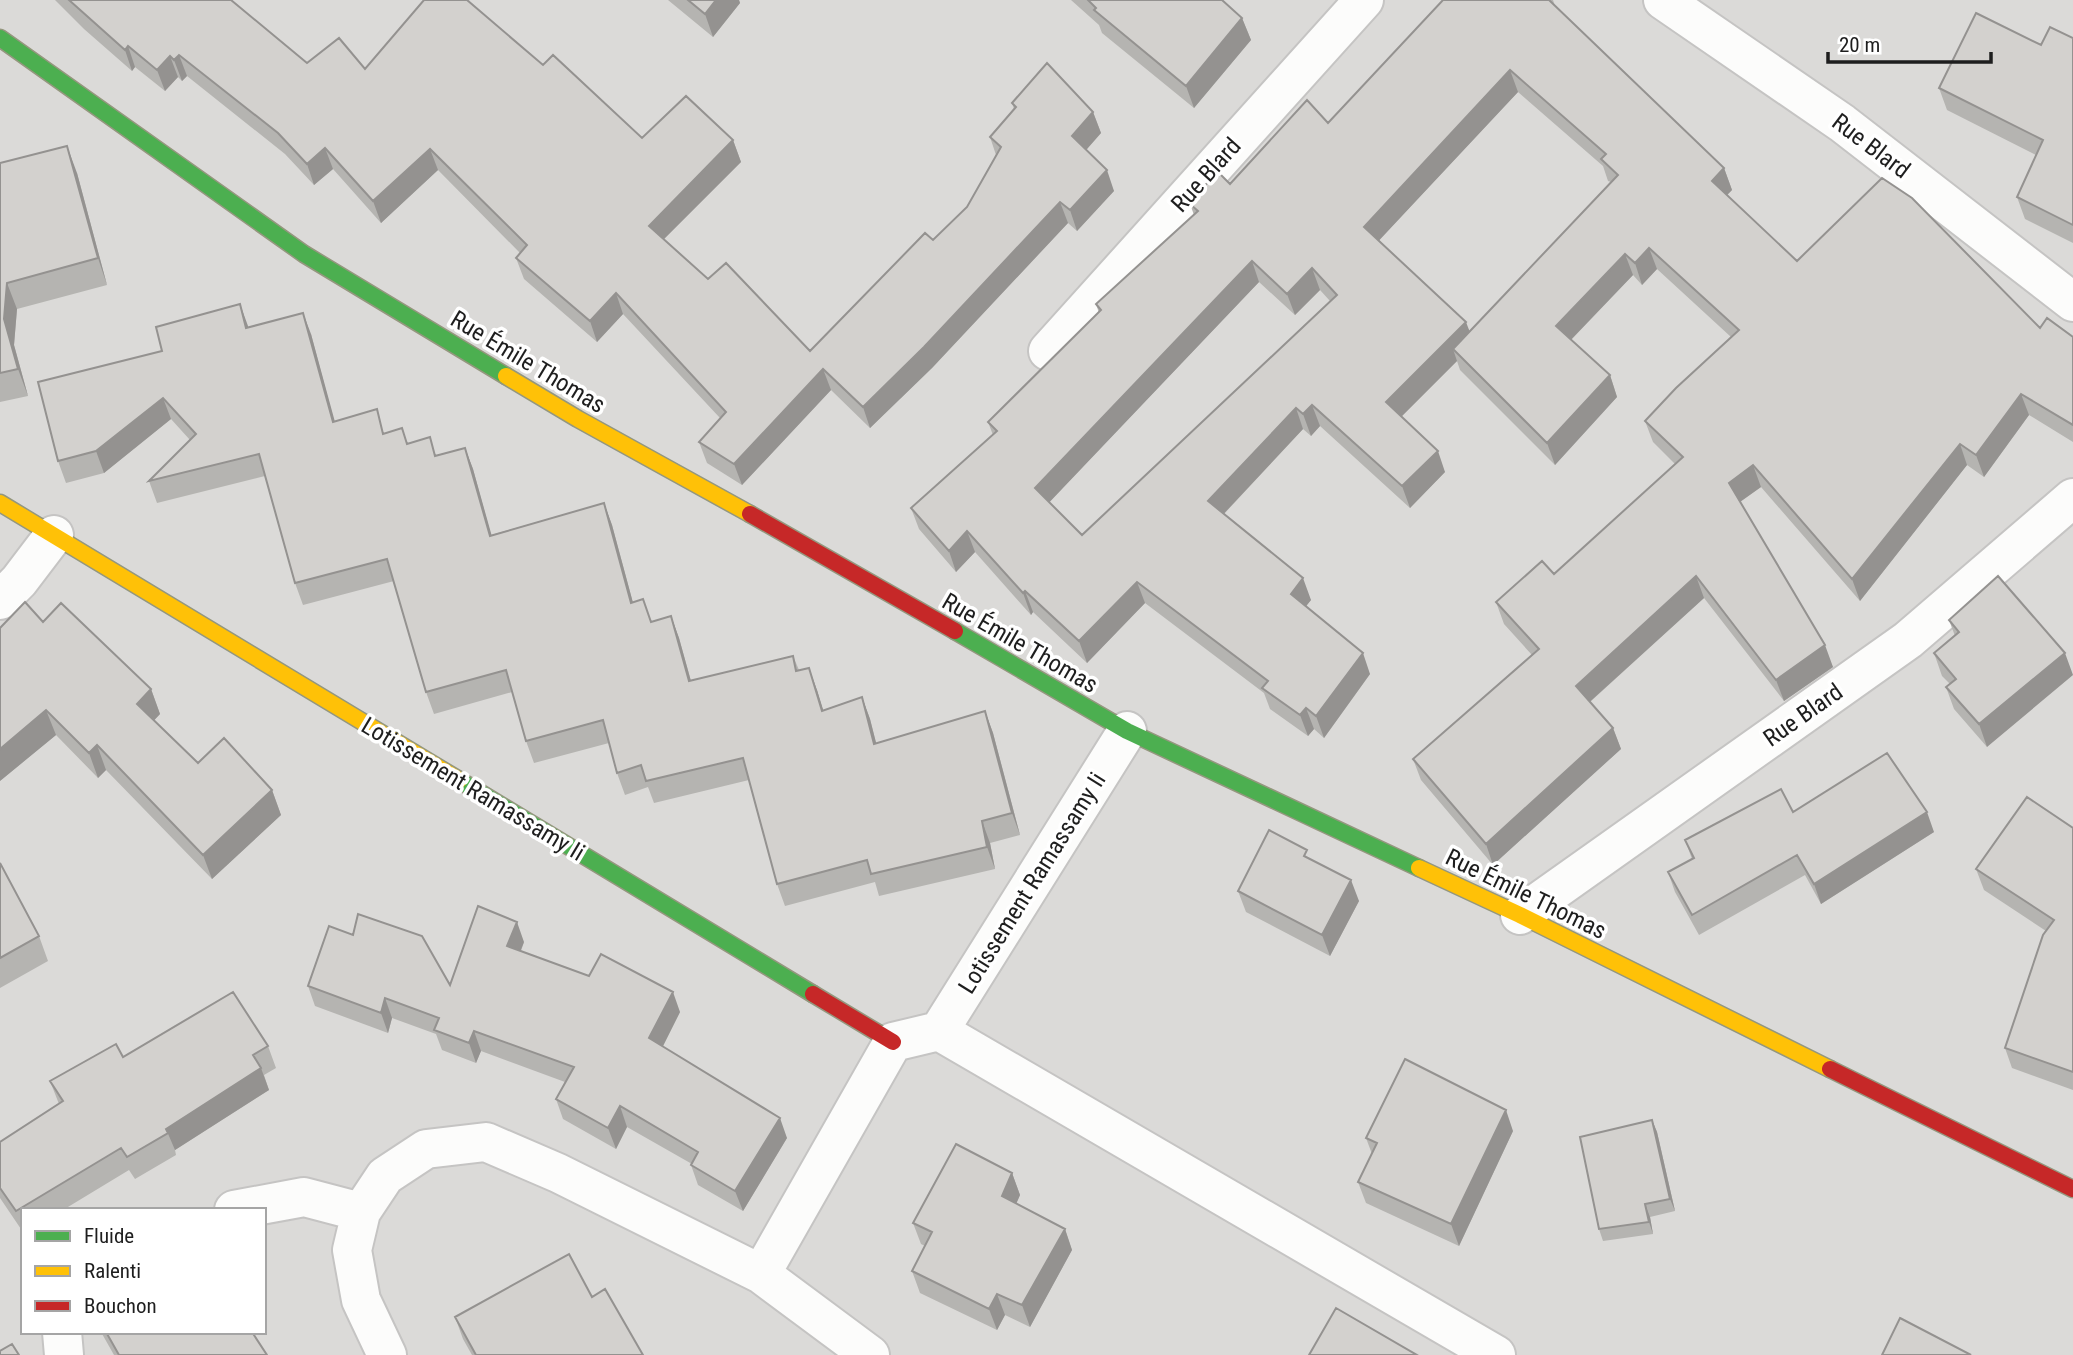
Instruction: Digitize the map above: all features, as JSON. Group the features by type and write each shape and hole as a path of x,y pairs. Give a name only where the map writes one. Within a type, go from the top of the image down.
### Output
{"street":[{"name":"Rue Blard","path":"1048,351 1364,0"},
{"name":"Rue Blard","path":"1663,0 1842,123 2073,302"},
{"name":"Rue Émile Thomas","path":"0,38 304,254 578,419 847,568 1128,731 1520,915 2073,1189"},
{"name":"Rue Blard","path":"1520,915 1908,640 2073,498"},
{"name":"Lotissement Ramassamy Ii","path":"0,503 893,1042"},
{"path":"0,600 19,581 54,536"},
{"name":"Lotissement Ramassamy Ii","path":"939,1031 1128,731"},
{"path":"761,1275 893,1042 939,1031 1496,1355"},
{"path":"387,1355 361,1300 354,1262 352,1250 361,1212 385,1175 426,1149 486,1142 558,1173 761,1275 870,1355"},
{"path":"245,1208 304,1197 361,1212"},
{"path":"62,1334 64,1355"}],"shaded area":[{"path":"0,0 2073,0 2073,1355 0,1355"}],"building":[{"path":"69,0 231,0 307,63 339,38 365,69 424,0 467,0 543,65 553,55 642,138 686,96 733,140 649,226 708,279 726,263 810,351 925,233 933,240 967,207 1001,147 990,137 1016,107 1012,103 1047,63 1093,112 1072,136 1107,170 1070,210 1060,202 924,347 863,407 823,369 734,464 699,442 726,412 616,293 590,321 516,258 527,245 430,149 373,201 325,148 307,164 278,133 179,55 174,60 170,56 157,70 128,46 125,50"},
{"path":"688,0 716,0 705,14"},
{"path":"1088,0 1222,0 1242,18 1186,86 1094,10 1096,8"},
{"path":"1443,0 1549,0 1724,168 1712,181 1797,261 1882,178 1912,198 2040,328 2047,318 2073,337 2073,425 2021,394 1976,455 1960,444 1852,579 1753,465 1729,483 1825,645 1776,680 1696,576 1576,686 1613,728 1486,844 1413,759 1539,649 1496,602 1542,561 1554,574 1683,457 1645,421 1676,388 1739,330 1649,248 1635,263 1625,254 1556,326 1610,375 1547,443 1453,349 1618,175 1601,159 1606,154 1510,70 1364,227 1466,322 1386,402 1438,451 1402,486 1312,405 1303,414 1296,408 1208,501 1303,578 1291,594 1363,653 1316,716 1306,708 1300,715 1262,688 1268,681 1137,582 1079,641 1025,591 1023,593 967,531 949,551 911,508 997,431 988,422 1101,310 1096,304 1198,211 1190,204 1217,171 1230,184 1307,100 1328,123","holes":["1252,261 1287,294 1312,268 1337,295 1082,535 1035,488"]},
{"path":"1976,13 2041,45 2050,27 2073,38 2073,225 2017,197 2043,140 1939,88"},
{"path":"67,146 98,258 7,283 4,319 18,369 0,373 0,163"},
{"path":"240,304 246,328 303,313 333,422 377,409 383,434 402,428 407,444 430,437 435,456 465,448 490,536 604,503 631,603 643,599 651,622 671,616 689,681 793,656 796,671 809,668 822,711 862,697 874,744 985,711 1012,813 982,821 987,847 871,874 867,860 777,884 743,758 646,781 641,765 617,773 603,720 526,741 506,670 426,692 387,559 295,583 259,454 149,481 196,434 163,398 96,451 58,461 38,382 162,351 156,327"},
{"path":"1998,576 2065,653 1979,724 1946,687 1956,679 1934,653 1959,632 1949,620"},
{"path":"25,602 43,622 61,603 151,689 137,704 198,763 224,738 272,790 203,855 97,745 89,753 46,710 0,749 0,628"},
{"path":"1887,753 1927,812 1814,884 1797,855 1692,915 1668,872 1694,858 1685,840 1781,789 1793,812"},
{"path":"2027,797 2073,828 2073,1072 2005,1048 2043,935 2054,920 1976,869"},
{"path":"1269,830 1307,850 1304,856 1351,880 1322,935 1238,891"},
{"path":"0,863 39,936 0,958"},
{"path":"478,906 517,922 507,946 589,976 601,954 673,992 649,1038 780,1118 735,1191 691,1165 698,1152 620,1106 608,1128 556,1099 574,1067 474,1031 469,1043 434,1030 439,1018 385,998 381,1013 308,986 329,926 353,935 358,914 422,936 450,985"},
{"path":"233,992 268,1046 253,1055 261,1068 166,1129 168,1133 127,1157 121,1148 16,1211 0,1188 0,1142 63,1101 50,1081 116,1044 123,1057"},
{"path":"1405,1059 1506,1110 1451,1224 1358,1182 1377,1143 1366,1138"},
{"path":"1652,1120 1670,1199 1645,1204 1649,1222 1599,1229 1580,1137"},
{"path":"956,1144 1012,1173 1002,1196 1065,1229 1022,1305 997,1294 989,1309 912,1271 932,1232 913,1223"},
{"path":"569,1254 592,1297 605,1289 643,1355 476,1355 455,1317"},
{"path":"1336,1308 1417,1355 1309,1355"},
{"path":"1900,1318 1971,1355 1882,1355"},
{"path":"107,1334 253,1334 267,1355 119,1355"},
{"path":"12,1344 19,1355 0,1355 0,1351"}],"traffic: fast":[{"path":"0,38 304,254 506,376"},
{"path":"955,631 1127,731 1419,868"},
{"path":"459,780 813,994"}],"traffic: slow":[{"path":"506,376 750,514"},
{"path":"0,503 459,780"},
{"path":"1419,868 1520,915 1830,1069"}],"traffic: jam":[{"path":"750,514 955,631"},
{"path":"813,994 893,1042"},
{"path":"1830,1069 2073,1189"}]}
